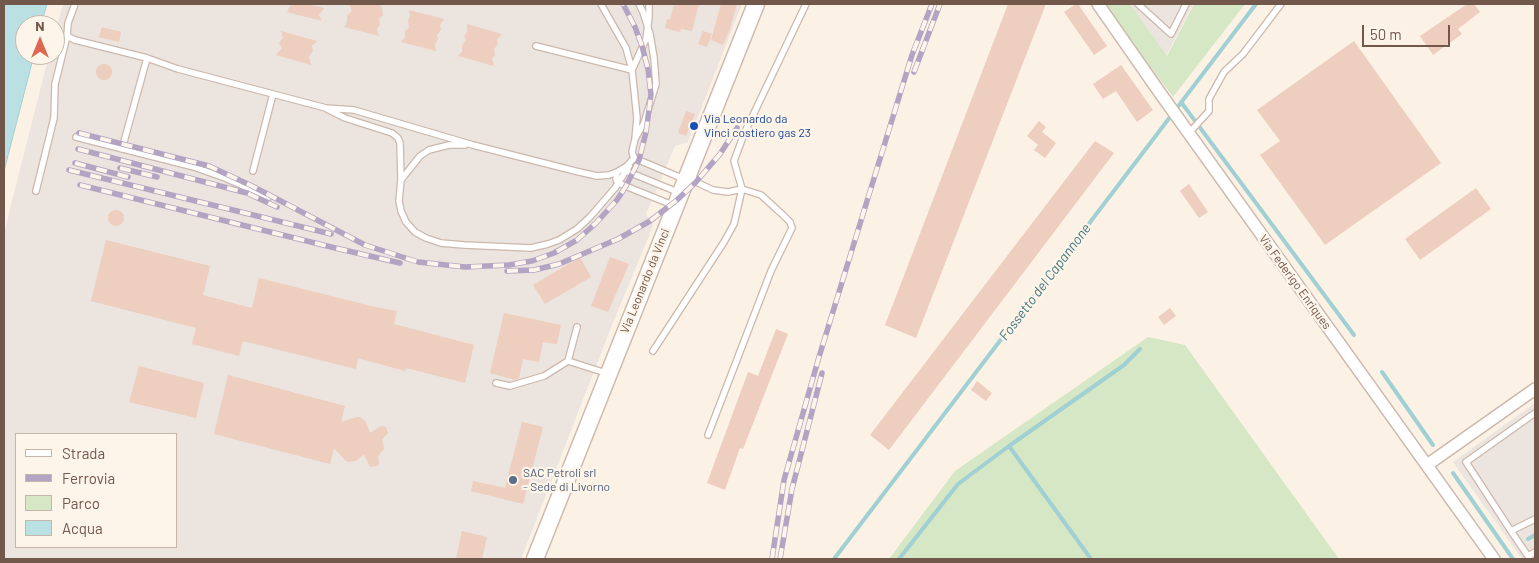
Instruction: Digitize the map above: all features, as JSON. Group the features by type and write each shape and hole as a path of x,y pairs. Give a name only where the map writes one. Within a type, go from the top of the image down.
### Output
{"main road":[{"name":"Via Leonardo da Vinci","path":"534,559 756,4"}],"street":[{"name":"Via Federigo Enriques","path":"1098,4 1494,559"},
{"path":"1427,465 1535,389"}],"lane":[{"path":"36,191 54,118 55,84 70,16 75,4"},
{"path":"601,4 626,48 632,70 637,118 632,152 634,158 682,188"},
{"path":"635,139 644,123 656,84 654,58 648,27 639,4"},
{"path":"632,70 646,39 650,18 649,4"},
{"path":"653,351 734,224 742,189 734,161 744,134 806,4"},
{"path":"1138,4 1171,34 1186,4"},
{"path":"1189,129 1210,111 1210,99 1224,72 1243,54 1281,4"},
{"path":"67,36 74,40 147,58 178,69 326,108 354,110 473,146 590,174 608,175 625,169 682,188"},
{"path":"536,46 632,70"},
{"path":"122,148 147,58"},
{"path":"253,171 273,94"},
{"path":"326,108 345,118 392,133 398,138 400,143 401,180 399,201 401,211 406,222 415,232 441,243 532,248 554,242 577,229 594,213 618,183 625,169 634,158"},
{"path":"76,137 194,167 268,197"},
{"path":"401,180 420,156 429,150 449,145 473,146"},
{"path":"617,172 616,179 618,183"},
{"path":"618,183 682,188 696,182 713,190 728,192 742,189 762,195 790,222 792,228 771,271 708,435"},
{"path":"496,383 510,386 544,376 568,361 577,327"},
{"path":"568,361 608,374"},
{"path":"1535,413 1466,462 1529,558 1535,552"},
{"path":"1511,531 1535,519"}],"shaded area":[{"path":"63,4 742,4 688,142 675,146 646,214 653,226 612,325 521,559 4,559 4,233 46,65 65,65 65,15 60,15"},
{"path":"1130,4 1193,4 1166,56"},
{"path":"1535,403 1535,559 1522,559 1453,462"}],"green space":[{"path":"1105,4 1130,4 1167,56 1194,4 1245,4 1173,97"},
{"path":"1148,337 1185,345 1339,559 889,559 955,471"}],"water":[{"path":"4,4 47,4 44,15 15,15 15,65 31,65 4,171"}],"building":[{"path":"291,4 307,4 324,8 319,15 322,21 287,12"},
{"path":"349,4 381,4 383,15 379,19 380,25 377,29 379,36 344,27 347,22 347,16 352,11"},
{"path":"674,4 699,4 692,31 681,29 680,32 665,28 667,19 670,20"},
{"path":"721,4 737,4 723,45 711,40"},
{"path":"1008,4 1046,4 916,338 885,325"},
{"path":"1078,4 1107,46 1094,55 1064,12"},
{"path":"1467,4 1474,4 1480,12 1458,29 1462,34 1433,55 1420,36"},
{"path":"409,10 444,19 440,25 441,30 437,35 436,51 401,42 405,37 405,31 409,28"},
{"path":"467,24 502,34 497,39 498,44 494,49 495,55 492,58 494,66 458,56 462,52 462,46 466,39 464,36 467,32"},
{"path":"102,27 121,32 119,42 99,37"},
{"path":"281,31 317,41 312,46 313,51 309,56 311,65 276,55 282,48 279,43 283,38"},
{"path":"703,31 712,34 707,47 698,44"},
{"path":"1354,41 1441,163 1325,245 1260,155 1280,141 1257,110"},
{"path":"101,64 107,64 112,69 110,78 101,80 96,75 96,69"},
{"path":"1121,65 1153,110 1137,122 1116,91 1103,99 1093,84"},
{"path":"686,111 695,114 686,136 678,133"},
{"path":"1039,121 1046,127 1042,132 1056,143 1045,158 1034,150 1038,145 1027,136"},
{"path":"1095,141 1114,153 889,450 870,435"},
{"path":"1189,184 1208,212 1199,218 1180,191"},
{"path":"1476,188 1491,209 1420,260 1405,239"},
{"path":"116,210 124,218 116,226 108,218"},
{"path":"106,240 210,266 203,295 252,308 259,278 397,311 394,324 474,345 465,383 406,368 405,371 358,358 356,369 243,341 239,356 192,344 196,328 91,301"},
{"path":"580,257 591,277 545,304 533,285"},
{"path":"610,257 629,264 608,312 591,306"},
{"path":"1170,308 1176,316 1164,325 1158,317"},
{"path":"504,313 561,325 557,344 543,342 539,362 523,359 519,378 515,380 490,373"},
{"path":"776,329 788,334 743,449 740,448 725,490 707,483 748,372 758,376"},
{"path":"139,366 204,383 196,418 129,402"},
{"path":"228,375 345,406 341,422 360,417 366,422 370,433 381,426 386,427 388,433 382,439 384,449 378,456 379,464 371,467 364,454 356,461 348,462 334,448 330,464 214,434"},
{"path":"977,381 992,393 986,401 971,390"},
{"path":"522,422 543,427 523,504 471,491 473,481 505,488"},
{"path":"462,531 487,537 482,559 456,559"}],"waterway":[{"name":"Fossetto del Capannone","path":"834,559 1256,4"},
{"path":"1181,102 1354,335"},
{"path":"899,559 958,484 1124,365 1140,349"},
{"path":"1382,372 1433,445"},
{"path":"1009,446 1091,559"},
{"path":"1453,473 1513,559"},
{"path":"1528,539 1535,535"}],"railway":[{"path":"79,133 209,166 252,186 365,245 418,262 465,267 509,265 532,261 554,253 577,240 596,223 617,200 639,160 646,132 651,95 648,69 642,46 623,4"},
{"path":"772,559 784,480 819,357 912,55 932,4"},
{"path":"914,72 940,4"},
{"path":"507,271 534,270 559,264 618,239 650,221 696,182 720,154 737,128"},
{"path":"78,149 247,193 277,207"},
{"path":"75,163 128,177"},
{"path":"120,168 157,177"},
{"path":"69,170 331,234"},
{"path":"80,185 400,263"},
{"path":"780,559 792,489 822,373"}],"place":[{"name":"Via Leonardo da Vinci costiero gas 23","path":"694,126"},
{"name":"SAC Petroli srl - Sede di Livorno","path":"513,480"}]}
